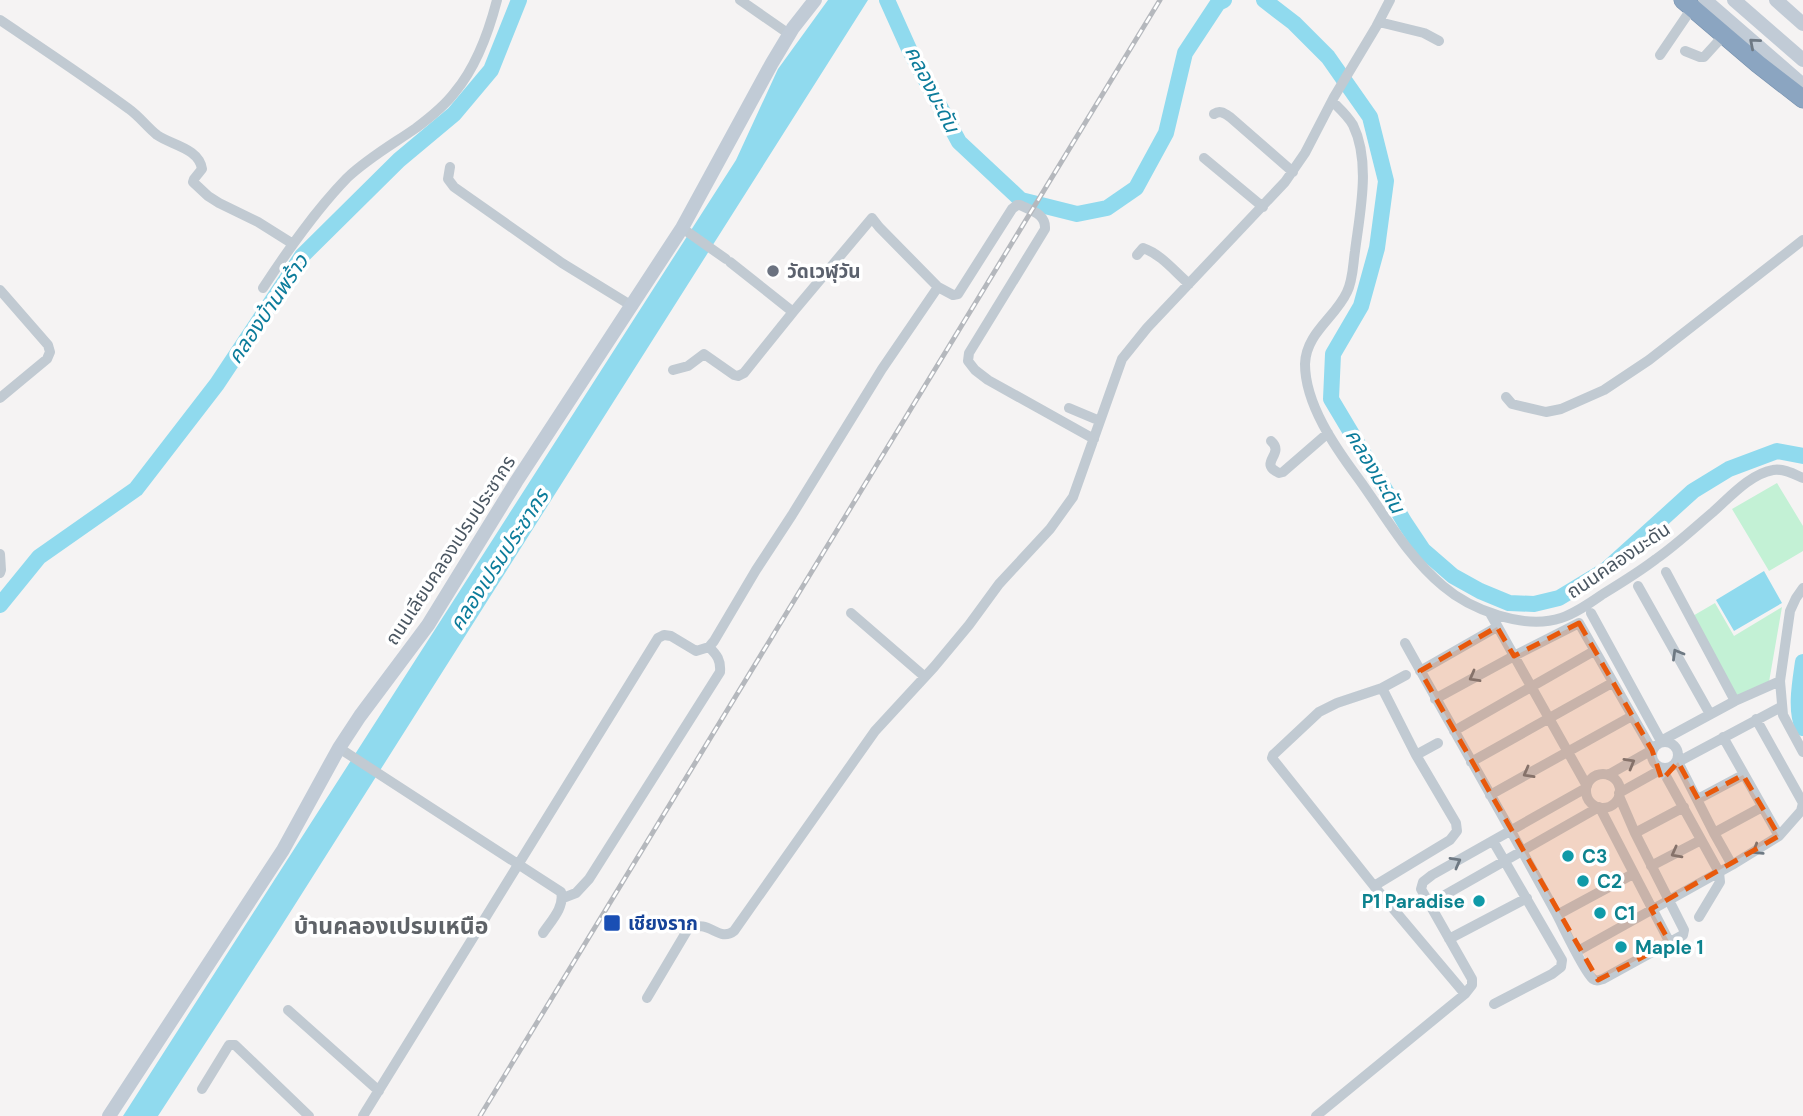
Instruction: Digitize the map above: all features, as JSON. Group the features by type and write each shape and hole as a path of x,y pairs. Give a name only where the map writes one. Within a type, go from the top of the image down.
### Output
{"highway":[{"path":"1693,3 1724,35 1803,99"}],"street":[{"path":"263,288 293,244 345,180 369,159 419,125 456,91 480,49 493,17 496,0"},
{"path":"740,0 789,34"},
{"name":"ถนนเลียบคลองเปรมประชากร","path":"109,1116 283,850 343,751 360,716 428,625 516,482 685,230 772,63 789,34 815,0"},
{"path":"647,998 688,929 697,925 723,935 734,931 875,731 925,677 999,584 1064,511 1073,497 1122,359 1147,328 1293,172 1390,0"},
{"path":"1734,0 1803,60"},
{"path":"1776,0 1803,24"},
{"path":"1661,55 1693,3 1803,85"},
{"path":"0,20 75,69 132,111 154,133 197,157 202,169 193,182 208,196 293,244"},
{"path":"1379,22 1424,33 1439,41"},
{"path":"1685,51 1704,57 1724,35"},
{"name":"ถนนคลองมะดัน","path":"1333,99 1353,126 1359,144 1362,170 1349,289 1312,340 1307,352 1305,366 1313,401 1328,433 1411,555 1445,588 1490,613 1538,622 1561,618 1658,558 1755,477 1776,469 1803,478"},
{"path":"1214,114 1222,112 1230,117 1293,172"},
{"path":"1204,158 1263,207"},
{"path":"450,167 448,179 454,187 562,263 632,306"},
{"path":"673,370 688,366 704,354 734,376 744,373 872,218 938,287 949,294 958,294 1012,209 1020,205 1043,218 1045,229 969,354 968,361 988,380 1094,439"},
{"path":"685,230 793,312"},
{"path":"1506,397 1512,404 1546,412 1562,409 1604,390 1649,360 1803,240"},
{"path":"1137,255 1143,248 1147,249 1189,284"},
{"path":"363,1116 659,638 664,635 671,636 696,651 709,647 714,641 881,369 938,287"},
{"path":"0,290 48,345 50,352 47,359 0,398"},
{"path":"1069,408 1100,421"},
{"path":"1271,441 1277,448 1270,465 1279,473 1328,433"},
{"path":"1,555 1,572"},
{"path":"1666,572 1735,701"},
{"path":"1638,586 1710,714"},
{"path":"1803,588 1790,611 1780,681 1781,707 1786,723 1803,752"},
{"path":"851,613 925,677"},
{"path":"1490,613 1586,787 1588,800 1600,808 1670,943"},
{"path":"1591,614 1661,741"},
{"path":"1435,699 1579,623 1719,872 1720,882 1699,916"},
{"path":"1420,671 1497,627"},
{"path":"1405,643 1558,915 1576,952 1592,978 1598,981 1684,935 1684,930 1635,833 1616,781 1608,775"},
{"path":"563,898 576,893 589,879 720,671 718,656 709,647"},
{"path":"1454,731 1594,651"},
{"path":"1406,675 1382,688 1319,712 1272,758 1465,994"},
{"path":"1316,1116 1465,994 1472,985 1472,979 1421,889 1423,882 1586,787 1592,778 1608,775 1710,714 1780,681"},
{"path":"1471,762 1612,683"},
{"path":"1374,886 1450,839 1457,831 1382,688"},
{"path":"1430,904 1600,808 1614,804 1619,794 1662,769 1673,767 1781,707"},
{"path":"1490,794 1632,716"},
{"path":"1576,952 1779,836 1801,811 1803,803 1756,719"},
{"path":"1723,737 1779,836"},
{"path":"1661,741 1672,744 1679,756 1678,762 1732,865"},
{"path":"1416,755 1438,743"},
{"path":"343,751 561,892 563,898 560,907 543,933"},
{"path":"1698,799 1743,775"},
{"path":"1635,833 1684,807"},
{"path":"1714,833 1762,807"},
{"path":"1651,866 1701,840"},
{"path":"1493,841 1562,960 1561,967 1552,974 1494,1004"},
{"path":"1558,915 1633,874"},
{"path":"1449,939 1527,898"},
{"path":"288,1010 379,1091"},
{"path":"202,1089 232,1044 309,1116"}],"highlighted area":[{"path":"1579,623 1652,750 1662,780 1678,762 1698,799 1743,775 1779,836 1651,909 1670,943 1598,980 1420,671 1497,627 1514,656"}],"green space":[{"path":"1777,483 1803,526 1803,551 1769,571 1732,509"},
{"path":"1715,603 1734,636 1782,607 1769,682 1734,697 1691,617"}],"water":[{"name":"คลองเปรมประชากร","path":"828,0 868,0 277,933 158,1116 123,1116 736,160 778,69"},
{"path":"1764,571 1782,603 1734,631 1716,600"}],"waterway":[{"name":"คลองบ้านพร้าว","path":"0,605 39,557 136,489 217,384 302,256 399,160 454,114 491,70 519,0"},
{"name":"คลองมะดัน","path":"887,0 909,49 959,142 1021,200 1077,214 1107,208 1136,188 1166,133 1185,53 1218,3 1224,0"},
{"name":"คลองมะดัน","path":"1264,0 1294,23 1328,57 1370,117 1386,181 1377,248 1361,306 1333,354 1331,399 1423,550 1453,576 1509,603 1534,604 1559,598 1607,569 1693,491 1729,469 1777,451 1803,456"},
{"name":"คลองมะดัน","path":"1803,662 1799,704 1803,728"}],"railway":[{"path":"480,1116 1160,0"}],"place":[{"name":"วัดเวฬุวัน","path":"773,271"},
{"name":"C3","path":"1568,856"},
{"name":"C2","path":"1583,881"},
{"name":"P1 Paradise","path":"1479,901"},
{"name":"C1","path":"1600,913"},
{"name":"เชียงราก","path":"612,923"},
{"name":"Maple 1","path":"1621,947"}],"district":[{"name":"บ้านคลองเปรมเหนือ","path":"391,926"}]}
